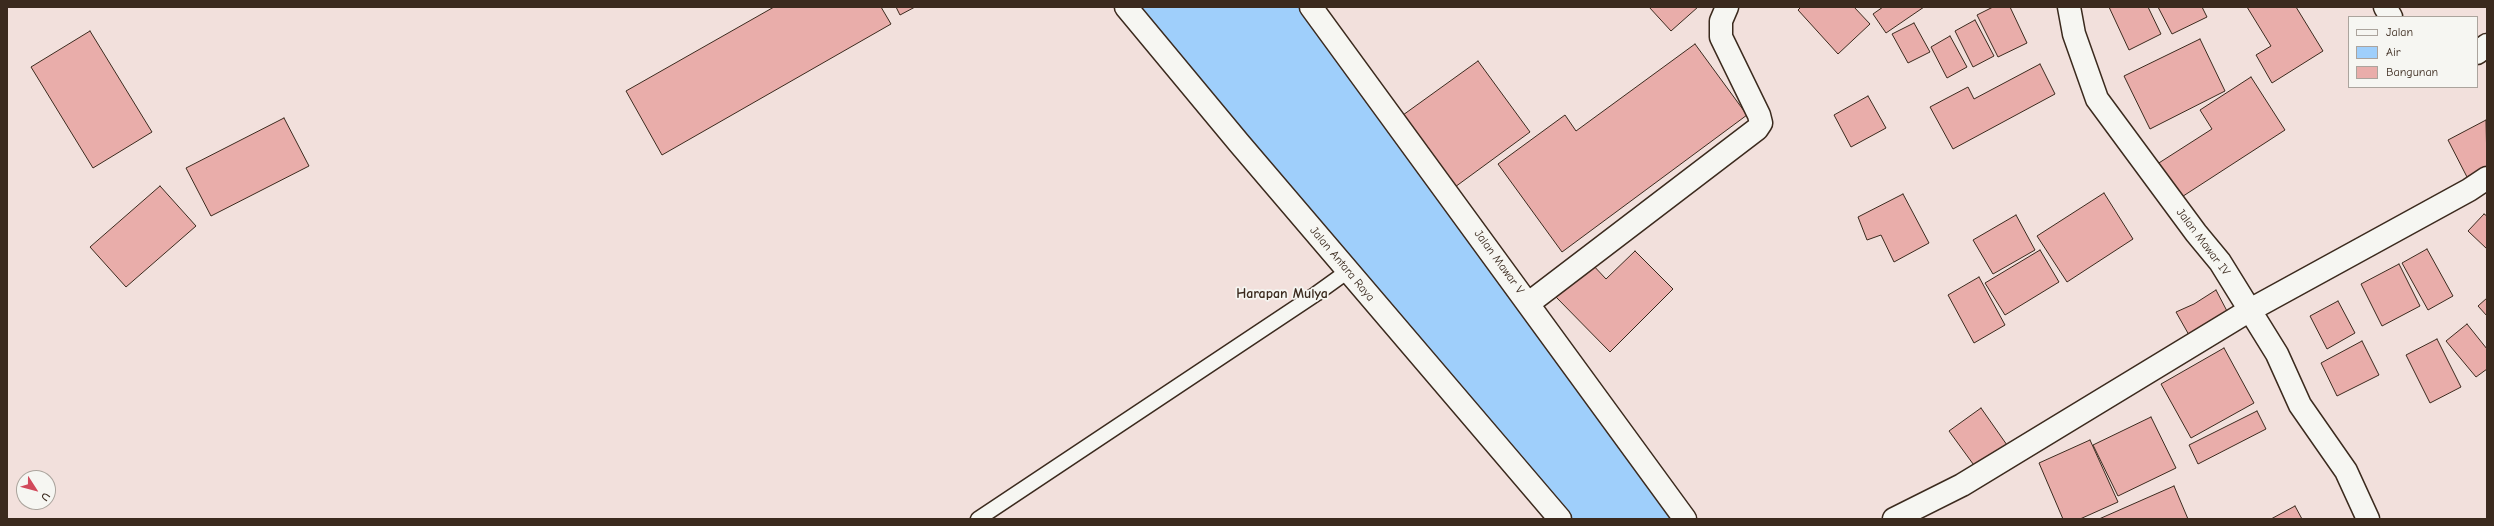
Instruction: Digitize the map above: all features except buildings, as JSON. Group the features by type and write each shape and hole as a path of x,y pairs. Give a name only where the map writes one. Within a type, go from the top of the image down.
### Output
{"street":[{"name":"Jalan Antara Raya","path":"1126,7 1348,271 1560,519"},
{"name":"Jalan Mawar V","path":"1311,7 1529,303 1685,519"},
{"path":"1529,303 1757,129 1760,122 1759,115 1721,36 1721,21 1727,7"},
{"name":"Jalan Mawar IV","path":"2069,7 2074,34 2097,99 2196,233 2220,262 2277,354 2300,405 2346,471 2368,519"},
{"path":"2384,7 2390,16"},
{"path":"2478,52 2487,45"},
{"path":"1894,519 1962,486 2250,310 2469,190 2487,178"}],"lane":[{"path":"987,517 1348,271"}],"water":[{"path":"1126,7 1311,7 1685,519 1561,519"}],"district":[{"name":"Harapan Mulya","path":"1282,294"}]}
